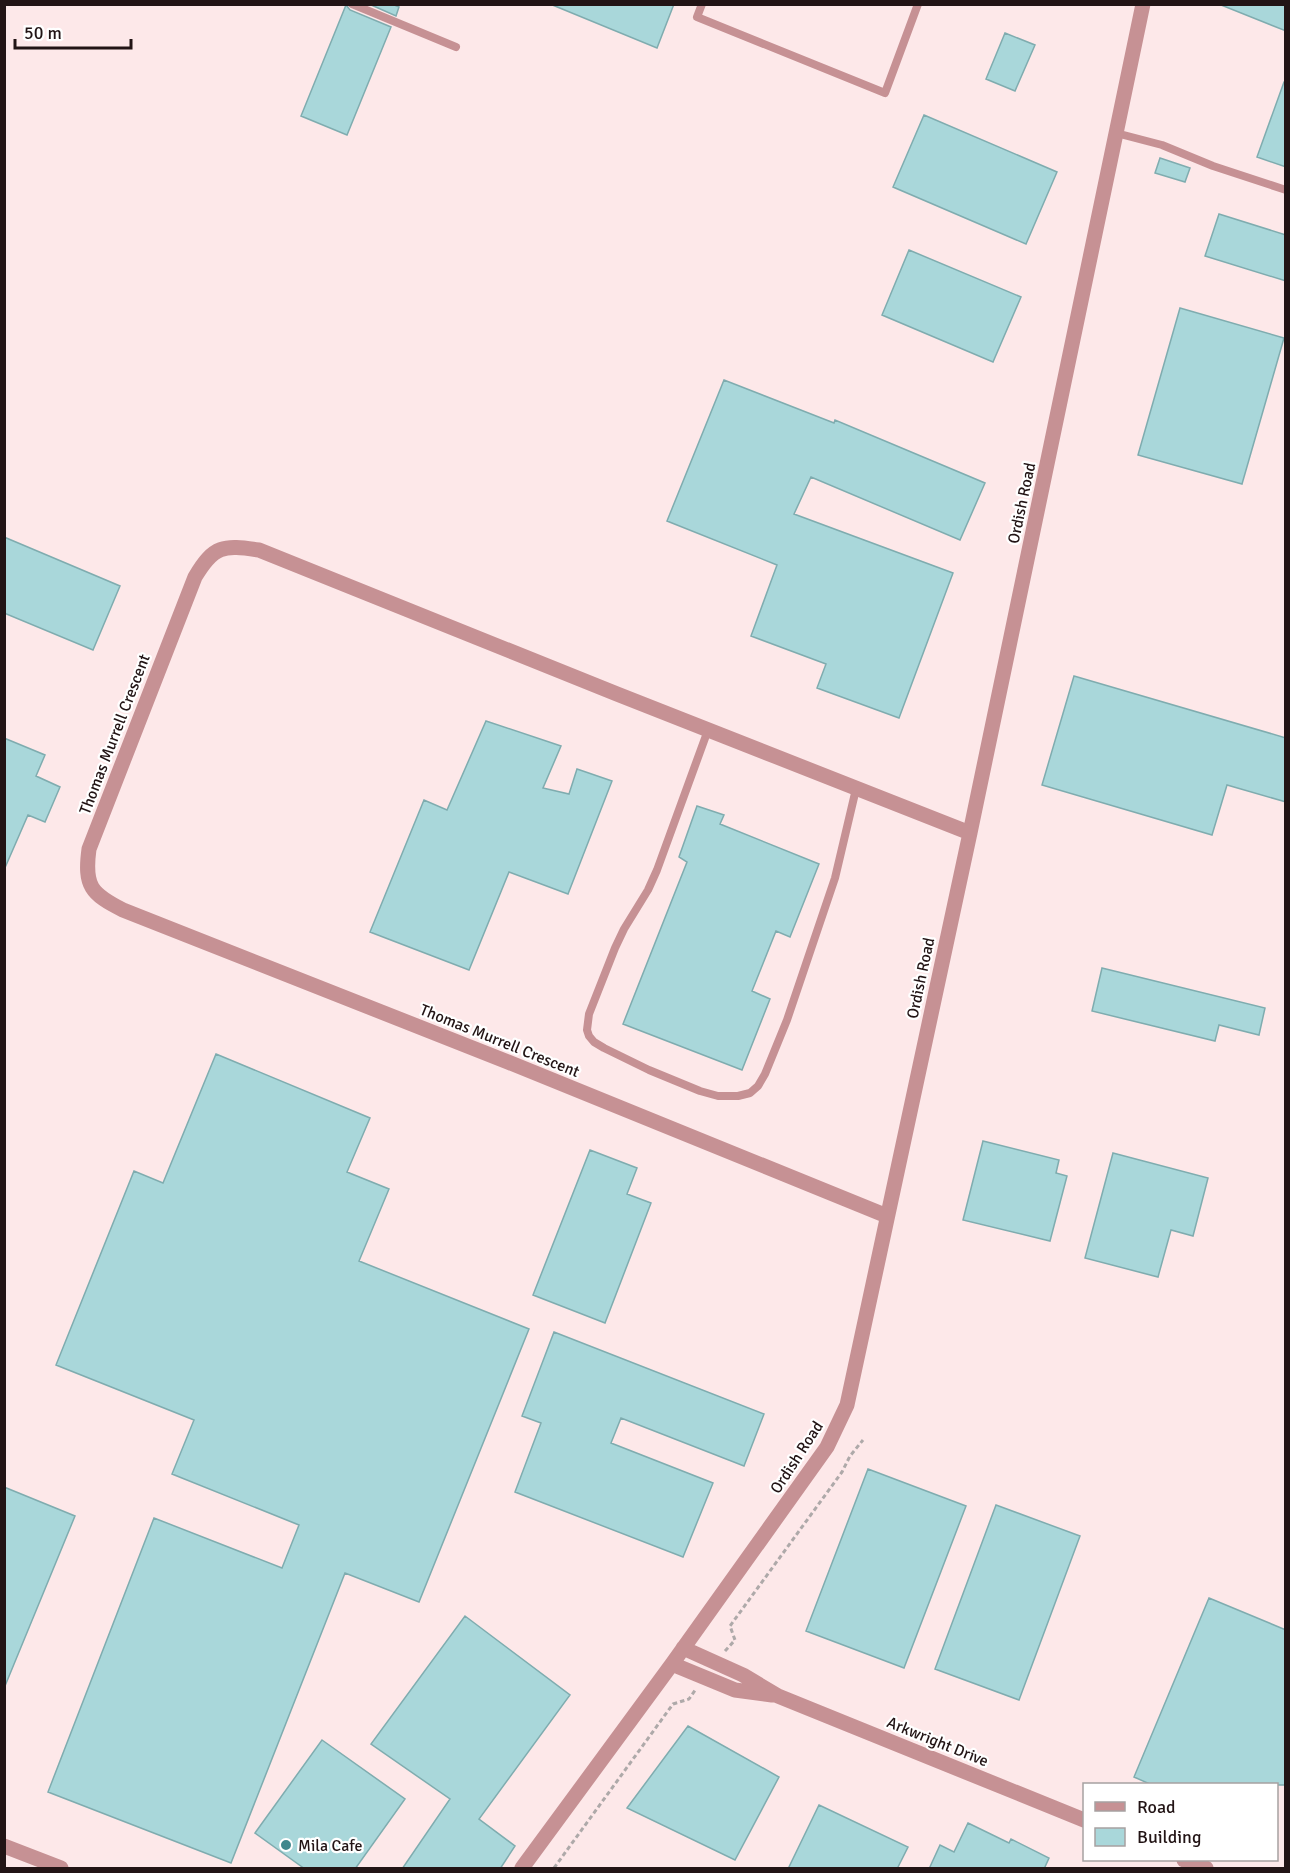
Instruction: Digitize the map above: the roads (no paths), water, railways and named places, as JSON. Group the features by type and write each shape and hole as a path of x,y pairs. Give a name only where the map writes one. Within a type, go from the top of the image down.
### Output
{"street":[{"name":"Ordish Road","path":"522,1869 827,1447 848,1405 1143,4"},
{"name":"Thomas Murrell Crescent","path":"887,1216 123,910 106,902 94,892 86,867 89,849 195,577 206,558 220,549 238,547 259,550 970,833"},
{"name":"Arkwright Drive","path":"683,1648 743,1675 778,1696 1083,1820"},
{"name":"Arkwright Drive","path":"672,1664 735,1690 778,1696"},
{"path":"4,1846 61,1869"},
{"path":"1186,1861 1206,1869"}],"lane":[{"path":"352,4 456,47"},
{"path":"702,4 697,16 885,93 918,4"},
{"path":"1116,133 1162,145 1213,166 1286,190"},
{"path":"708,730 657,870 615,948 589,1014 587,1030 588,1036 604,1048 700,1091 718,1096 738,1096 750,1093 758,1086 765,1074 787,1020 835,878 856,789"}],"place":[{"name":"Mila Cafe","path":"286,1845"}]}
